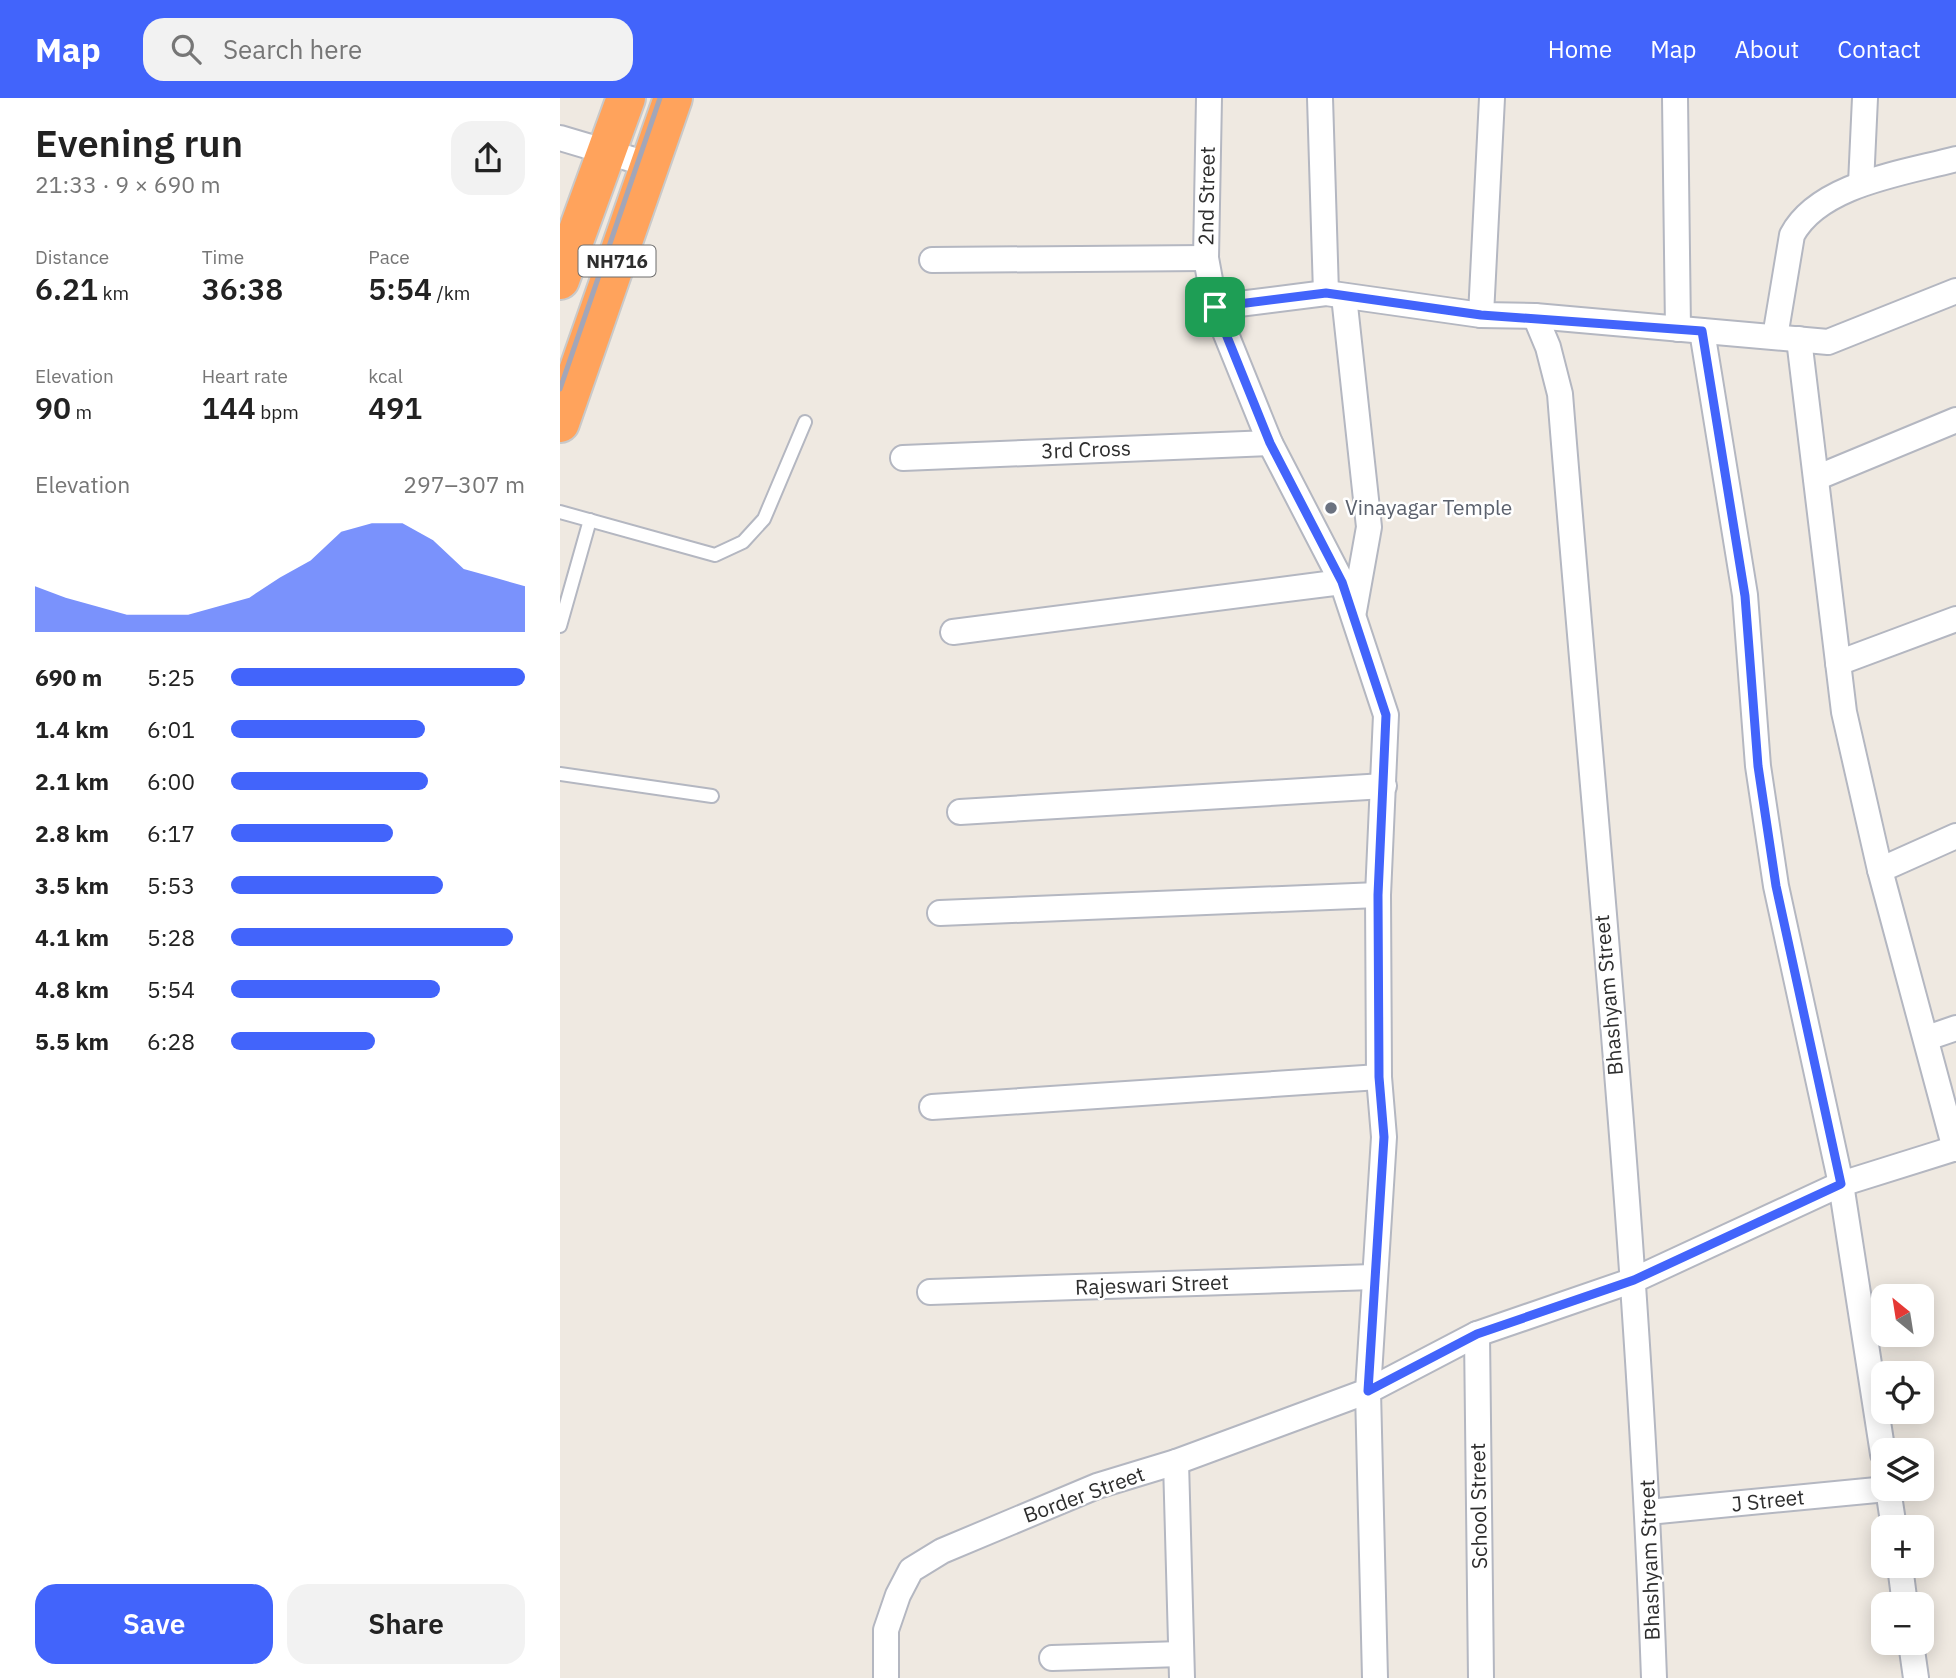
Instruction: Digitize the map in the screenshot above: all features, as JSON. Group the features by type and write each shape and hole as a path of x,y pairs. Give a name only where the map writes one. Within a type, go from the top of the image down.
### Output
{"highway":[{"name":"NH716","path":"560,280 625,98"},
{"name":"NH716","path":"560,423 673,98"}],"street":[{"name":"2nd Street","path":"1209,98 1206,258 1215,307 1270,443 1342,582 1386,715 1378,895 1379,1077 1384,1137 1373,1277 1368,1391 1375,1678"},
{"path":"1320,98 1335,294 1369,527 1353,615"},
{"path":"1481,315 1492,98"},
{"path":"1675,98 1690,330 1745,596 1758,766 1776,886 1841,1184 1881,1438"},
{"path":"1861,184 1865,98"},
{"path":"560,138 651,165"},
{"path":"1955,1148 1881,870 1844,712 1816,478 1787,338 1792,235 1799,222 1813,209 1861,184 1956,159"},
{"path":"932,260 1206,258"},
{"path":"1215,307 1335,294 1481,315 1535,316 1828,342 1956,291"},
{"name":"Bhashyam Street","path":"1535,316 1548,348 1560,394 1634,1280 1648,1512 1654,1678"},
{"path":"1816,478 1956,420"},
{"name":"3rd Cross","path":"903,458 1270,443"},
{"path":"953,632 1342,582"},
{"path":"1838,663 1956,619"},
{"path":"960,812 1384,786"},
{"path":"1881,870 1956,835"},
{"path":"940,913 1378,895"},
{"path":"1927,1038 1956,1028"},
{"path":"932,1107 1379,1077"},
{"name":"Border Street","path":"886,1678 886,1630 898,1595 911,1570 942,1551 1097,1486 1176,1462 1368,1391 1477,1334 1634,1280 1841,1184 1955,1148"},
{"name":"Rajeswari Street","path":"930,1292 1373,1277"},
{"name":"School Street","path":"1477,1334 1481,1678"},
{"path":"1052,1658 1182,1666 1176,1462"},
{"name":"J Street","path":"1648,1512 1871,1491"},
{"path":"1913,1655 1916,1678"}],"lane":[{"path":"560,513 715,555 743,542 764,519 805,422"},
{"path":"560,626 590,520"},
{"path":"560,774 712,796"}],"railway":[{"path":"560,389 660,98"}],"place":[{"name":"Vinayagar Temple","path":"1331,508"}],"route":[{"path":"1326,293 1481,315 1535,316 1702,331 1745,596 1758,766 1776,886 1841,1184 1634,1280 1477,1334 1368,1391 1373,1277 1384,1137 1379,1077 1378,895 1386,715 1342,582 1270,443 1215,307 1326,293"}]}
